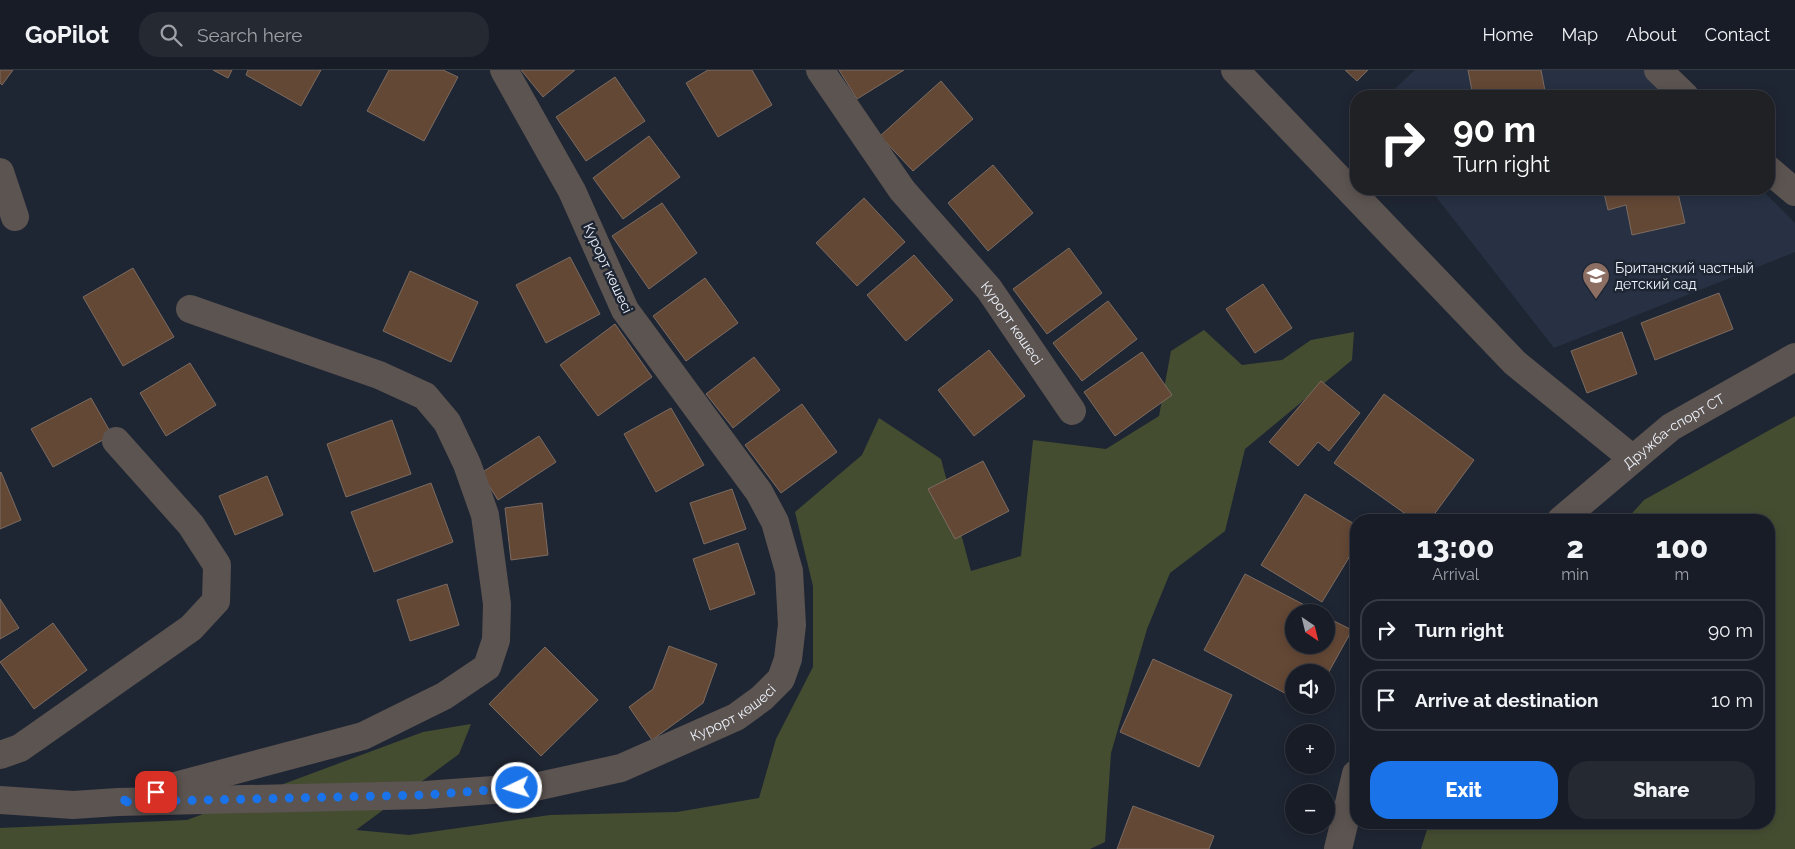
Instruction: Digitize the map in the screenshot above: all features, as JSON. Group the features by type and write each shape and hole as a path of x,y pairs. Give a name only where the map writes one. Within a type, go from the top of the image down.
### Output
{"street":[{"name":"Курорт көшесі","path":"0,800 73,805 118,802 425,795 535,787 621,768 681,743 736,717 762,698 781,679 788,659 792,625 789,571 776,522 759,492 625,310 572,191 504,70"},
{"name":"Курорт көшесі","path":"820,70 902,190 989,289 1072,411"},
{"path":"1235,70 1350,190"},
{"path":"1658,70 1679,90"},
{"path":"0,172 15,217"},
{"path":"1775,175 1795,192"},
{"path":"1354,195 1515,363 1632,459"},
{"path":"118,802 363,736 444,696 487,668 496,640 497,604 485,515 467,464 447,422 425,396 379,375 190,309"},
{"name":"Дружба-спорт СТ","path":"1568,514 1671,427 1795,357"},
{"path":"0,754 20,748 192,628 216,601 216,565 191,526 116,441"},
{"path":"1338,849 1350,799"}],"shaded area":[{"path":"1415,70 1644,70 1664,90 1393,90"},
{"name":"Британский частный детский сад","path":"1435,195 1767,195 1795,223 1795,252 1554,348"}],"green space":[{"path":"1204,330 1242,365 1282,360 1311,340 1354,332 1352,360 1245,449 1225,531 1170,573 1147,629 1111,753 1105,842 1090,849 0,849 0,828 187,820 423,732 471,724 459,754 356,830 409,835 550,815 677,812 759,798 776,739 813,667 813,586 795,512 862,455 879,418 941,459 971,571 1021,556 1033,440 1106,449 1159,416 1171,351"},
{"path":"1795,416 1795,849 1421,849 1427,829 1775,829 1775,514 1631,514 1644,500"}],"building":[{"path":"0,70 13,70 2,85 0,83"},
{"path":"213,70 232,70 228,78"},
{"path":"248,70 321,70 301,106 246,75"},
{"path":"389,70 443,70 458,77 424,141 367,111"},
{"path":"521,70 575,70 543,97"},
{"path":"708,70 752,70 772,105 718,137 686,83"},
{"path":"839,70 904,70 857,99"},
{"path":"1345,70 1368,70 1357,81"},
{"path":"1468,70 1541,70 1545,90 1472,90"},
{"path":"615,77 645,121 586,161 556,117"},
{"path":"941,81 973,119 913,171 880,136"},
{"path":"649,136 680,177 623,219 593,178"},
{"path":"993,165 1033,213 988,251 948,203"},
{"path":"1604,195 1678,195 1685,223 1632,235 1626,205 1608,210"},
{"path":"864,198 905,242 857,286 816,243"},
{"path":"662,203 697,253 649,289 612,236"},
{"path":"1069,248 1102,293 1047,334 1013,289"},
{"path":"914,255 953,300 906,341 867,295"},
{"path":"570,257 600,314 546,343 516,285"},
{"path":"133,268 174,337 123,366 83,297"},
{"path":"410,271 478,302 451,362 383,331"},
{"path":"705,278 738,323 686,361 653,316"},
{"path":"1263,284 1292,328 1255,353 1226,309"},
{"path":"1719,293 1733,329 1655,360 1641,323"},
{"path":"1108,301 1137,339 1082,381 1053,343"},
{"path":"615,324 652,377 598,416 560,365"},
{"path":"1622,332 1637,374 1587,393 1571,351"},
{"path":"989,350 1025,396 974,436 938,390"},
{"path":"1142,352 1172,395 1115,436 1084,392"},
{"path":"754,357 780,390 733,428 706,394"},
{"path":"190,363 216,405 166,436 140,393"},
{"path":"1321,381 1360,413 1329,451 1318,442 1298,466 1269,442"},
{"path":"1384,394 1474,460 1434,514 1406,514 1334,463"},
{"path":"91,398 112,435 53,467 31,429"},
{"path":"802,404 837,452 781,493 745,445"},
{"path":"671,408 704,465 656,492 624,434"},
{"path":"392,420 411,474 346,497 327,444"},
{"path":"539,436 556,462 498,500 481,473"},
{"path":"983,461 1009,511 955,539 928,489"},
{"path":"0,473 21,520 0,529"},
{"path":"267,476 283,515 235,535 219,496"},
{"path":"431,483 453,542 374,572 351,512"},
{"path":"732,489 746,529 704,544 690,503"},
{"path":"1305,494 1350,521 1350,556 1322,602 1261,565"},
{"path":"542,503 548,555 511,560 505,508"},
{"path":"738,543 755,594 710,610 693,559"},
{"path":"1245,574 1303,604 1285,604 1285,654 1335,654 1335,622 1350,629 1350,634 1333,664 1285,664 1285,693 1204,650"},
{"path":"447,584 459,625 410,641 397,600"},
{"path":"0,599 19,628 0,639"},
{"path":"53,623 87,670 34,709 0,662"},
{"path":"669,646 717,664 703,703 652,740 629,707 653,689"},
{"path":"545,647 598,700 541,756 489,704"},
{"path":"1153,659 1232,695 1199,767 1120,732"},
{"path":"1133,806 1214,836 1209,849 1117,849"}],"place":[{"name":"Британский частный детский сад","path":"1596,300"}],"route":[{"path":"156,792 118,802 425,795 517,788"}]}
